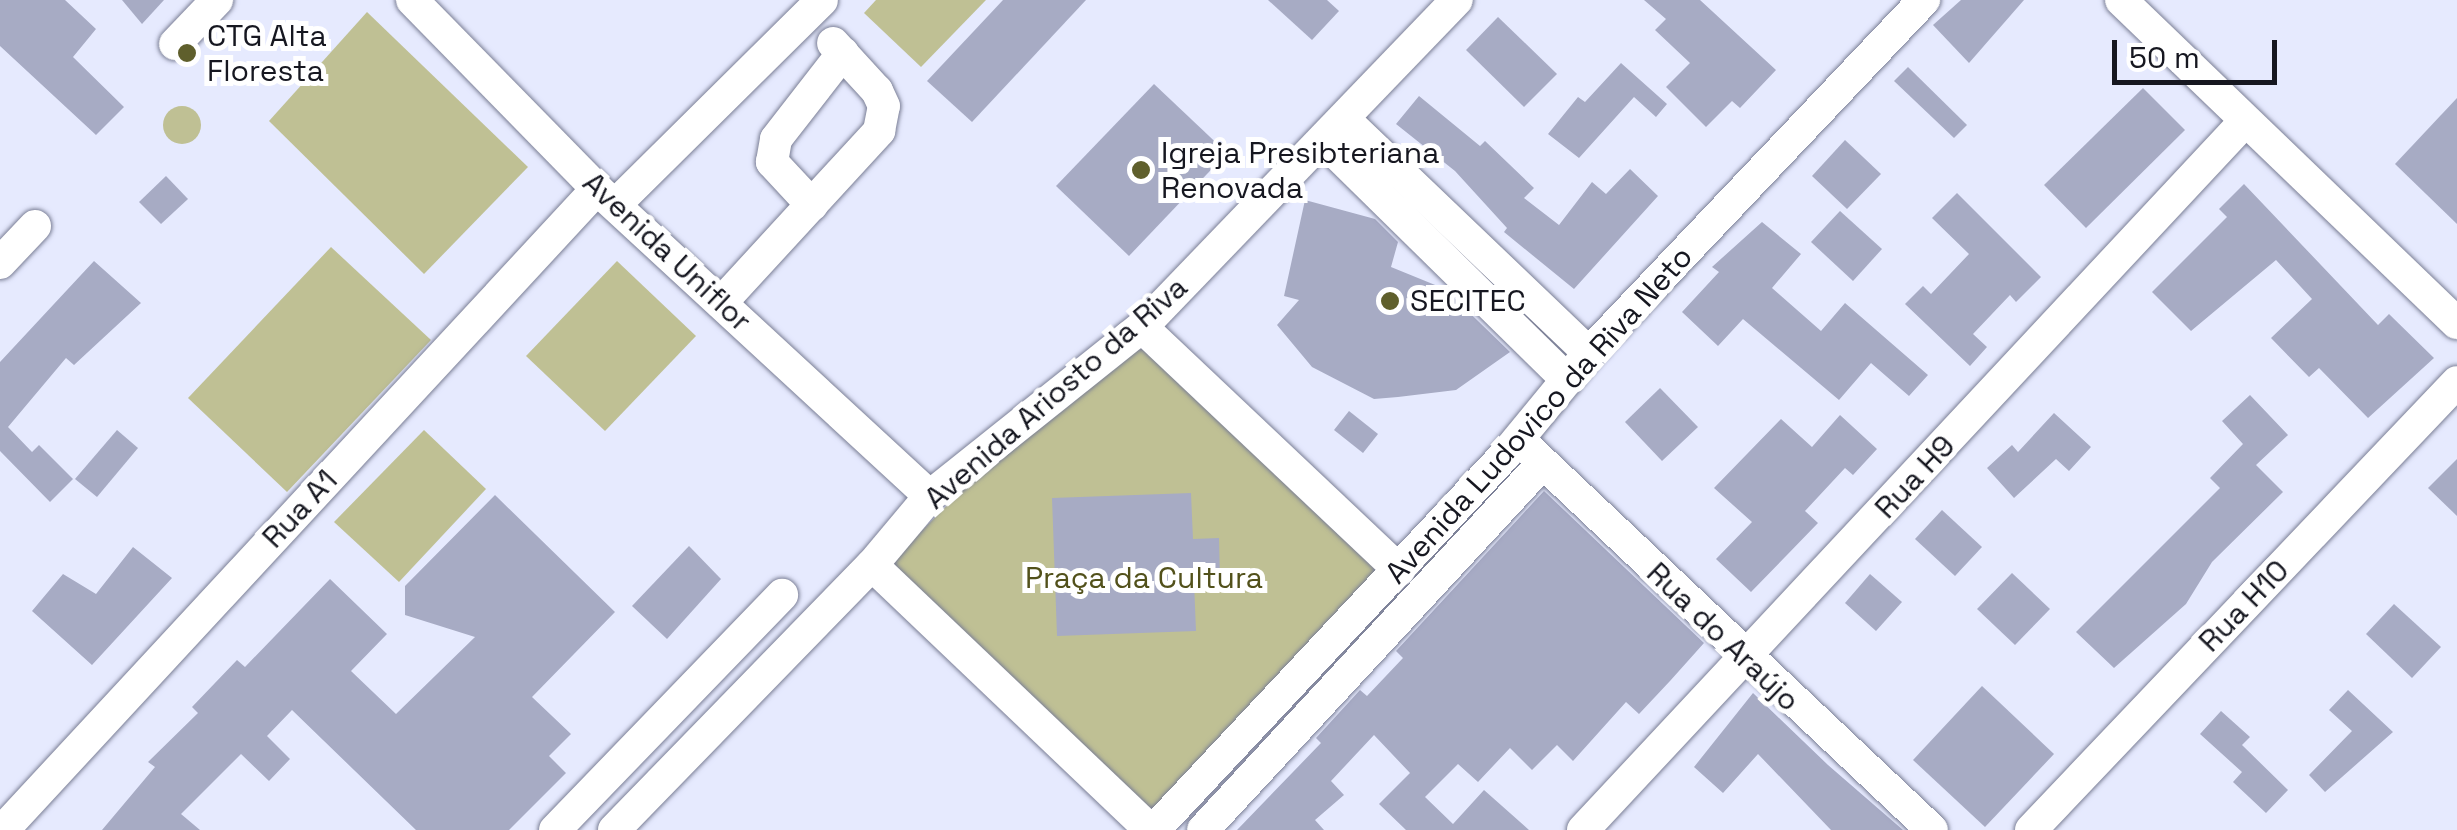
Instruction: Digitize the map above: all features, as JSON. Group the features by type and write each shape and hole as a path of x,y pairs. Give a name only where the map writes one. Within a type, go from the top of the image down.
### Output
{"street":[{"path":"175,44 217,0"},
{"name":"Avenida Uniflor","path":"412,0 606,197 930,496"},
{"path":"812,205 772,162 776,139 838,48 838,18 823,0"},
{"name":"Rua A1","path":"3,830 606,197 823,0"},
{"name":"Avenida Ariosto da Riva","path":"614,830 872,564 930,496 1142,328 1457,0"},
{"name":"Avenida Ludovico da Riva Neto","path":"1152,830 1519,440 1590,353 1924,0"},
{"path":"2121,0 2457,322"},
{"path":"721,303 812,205 884,119 878,91 838,48 803,46 785,36"},
{"name":"Rua H9","path":"1583,830 2245,121"},
{"path":"1334,130 1443,236 1567,380"},
{"path":"0,263 35,226"},
{"path":"1443,236 1590,353"},
{"path":"1142,328 1399,570"},
{"name":"Rua H10","path":"2030,830 2457,382"},
{"name":"Rua do Araújo","path":"1519,440 1745,660 1932,830"},
{"path":"1203,830 1543,463"},
{"path":"872,564 1152,830"},
{"path":"555,830 782,595"}],"green space":[{"path":"876,0 986,0 921,67 864,13"},
{"path":"367,12 528,167 424,274 269,121"},
{"path":"182,106 195,112 201,125 195,138 182,144 169,138 163,125 169,112"},
{"path":"331,247 431,340 287,492 188,398"},
{"path":"617,261 696,336 605,431 526,356"},
{"name":"Praça da Cultura","path":"1140,345 1377,569 1157,817 886,567 987,465"},
{"path":"424,430 486,489 399,582 334,522"}],"building":[{"path":"0,0 65,0 96,29 73,57 124,107 96,135 0,46"},
{"path":"122,0 164,0 142,24"},
{"path":"1003,0 1086,0 972,122 927,81"},
{"path":"1268,0 1327,0 1339,11 1312,40"},
{"path":"1644,0 1700,0 1776,70 1740,108 1732,101 1706,127 1666,87 1690,63 1655,30 1666,19"},
{"path":"1961,0 2024,0 1969,63 1933,25"},
{"path":"1498,17 1557,74 1524,107 1466,50"},
{"path":"1621,63 1667,104 1656,117 1634,97 1579,158 1548,134 1578,97 1585,102"},
{"path":"1908,67 1967,125 1954,138 1894,81"},
{"name":"Igreja Presibteriana Renovada","path":"1154,84 1227,153 1129,256 1056,186"},
{"path":"2143,88 2185,130 2086,228 2044,185"},
{"path":"1419,96 1480,146 1485,141 1534,188 1524,198 1559,225 1592,182 1606,194 1630,169 1658,196 1574,289 1504,232 1507,228 1455,171 1396,124"},
{"path":"2457,98 2457,224 2395,164"},
{"path":"1845,140 1881,174 1847,209 1812,176"},
{"path":"166,176 188,199 161,224 139,202"},
{"path":"2244,184 2378,325 2389,314 2434,358 2368,418 2319,368 2309,377 2271,338 2312,299 2276,260 2191,331 2152,292 2227,217 2219,209"},
{"path":"1957,193 2041,277 2016,302 2010,295 1973,334 1987,347 1970,366 1905,304 1923,286 1931,294 1969,254 1932,218"},
{"name":"SECITEC","path":"1305,200 1375,219 1398,242 1391,267 1445,289 1510,352 1456,390 1374,399 1312,367 1277,325 1299,300 1284,296"},
{"path":"1840,211 1882,249 1853,281 1811,242"},
{"path":"1762,222 1801,254 1772,288 1821,331 1845,303 1928,375 1909,396 1871,363 1839,400 1743,319 1718,346 1682,312 1719,272 1712,267"},
{"path":"94,261 141,303 74,365 66,358 8,427 32,452 39,445 73,479 50,502 0,451 0,362"},
{"path":"1660,388 1698,427 1662,461 1625,422"},
{"path":"2250,395 2288,435 2256,465 2283,492 2212,562 2186,604 2114,668 2076,632 2220,488 2210,478 2243,444 2222,421"},
{"path":"1349,411 1378,434 1363,453 1334,430"},
{"path":"2054,413 2091,447 2069,471 2056,459 2014,498 1987,468 2012,445 2018,452"},
{"path":"1840,415 1877,449 1853,475 1845,468 1805,511 1818,523 1751,592 1716,559 1752,522 1714,488 1781,419 1812,447"},
{"path":"117,430 138,448 97,497 75,479"},
{"path":"2457,459 2457,516 2428,488"},
{"path":"1544,491 1704,643 1670,681 1639,714 1626,702 1573,761 1557,745 1532,770 1510,748 1478,782 1458,764 1425,797 1453,824 1484,790 1529,830 1406,830 1379,804 1410,773 1374,735 1331,781 1344,795 1315,820 1324,830 1237,830 1321,743 1316,738 1360,690 1367,696 1403,658 1396,651"},
{"path":"1191,493 1193,539 1219,538 1220,581 1194,582 1196,631 1057,636 1052,498"},
{"path":"495,495 615,612 532,697 571,734 549,756 566,773 509,830 416,830 292,710 267,736 290,759 269,781 241,754 181,814 200,830 102,830 155,767 148,762 198,713 192,707 237,660 245,667 330,579 387,634 351,671 396,714 475,637 405,615 405,586"},
{"path":"1942,510 1982,547 1955,576 1915,539"},
{"path":"689,546 721,579 667,639 632,606"},
{"path":"133,547 172,578 92,665 32,611 63,574 96,594"},
{"path":"2012,573 2050,609 2015,645 1977,609"},
{"path":"1870,574 1902,602 1876,631 1845,603"},
{"path":"2394,604 2441,647 2412,678 2366,634"},
{"path":"1982,686 2054,754 1985,827 1913,760"},
{"path":"2348,690 2393,732 2325,792 2309,775 2352,731 2329,710"},
{"path":"1753,693 1903,830 1831,830 1758,754 1723,793 1694,767"},
{"path":"2221,711 2250,737 2242,745 2288,790 2266,813 2233,782 2242,772 2200,734"}],"place":[{"name":"CTG Alta Floresta","path":"187,53"},
{"name":"Igreja Presibteriana Renovada","path":"1141,170"},
{"name":"SECITEC","path":"1390,301"}]}
